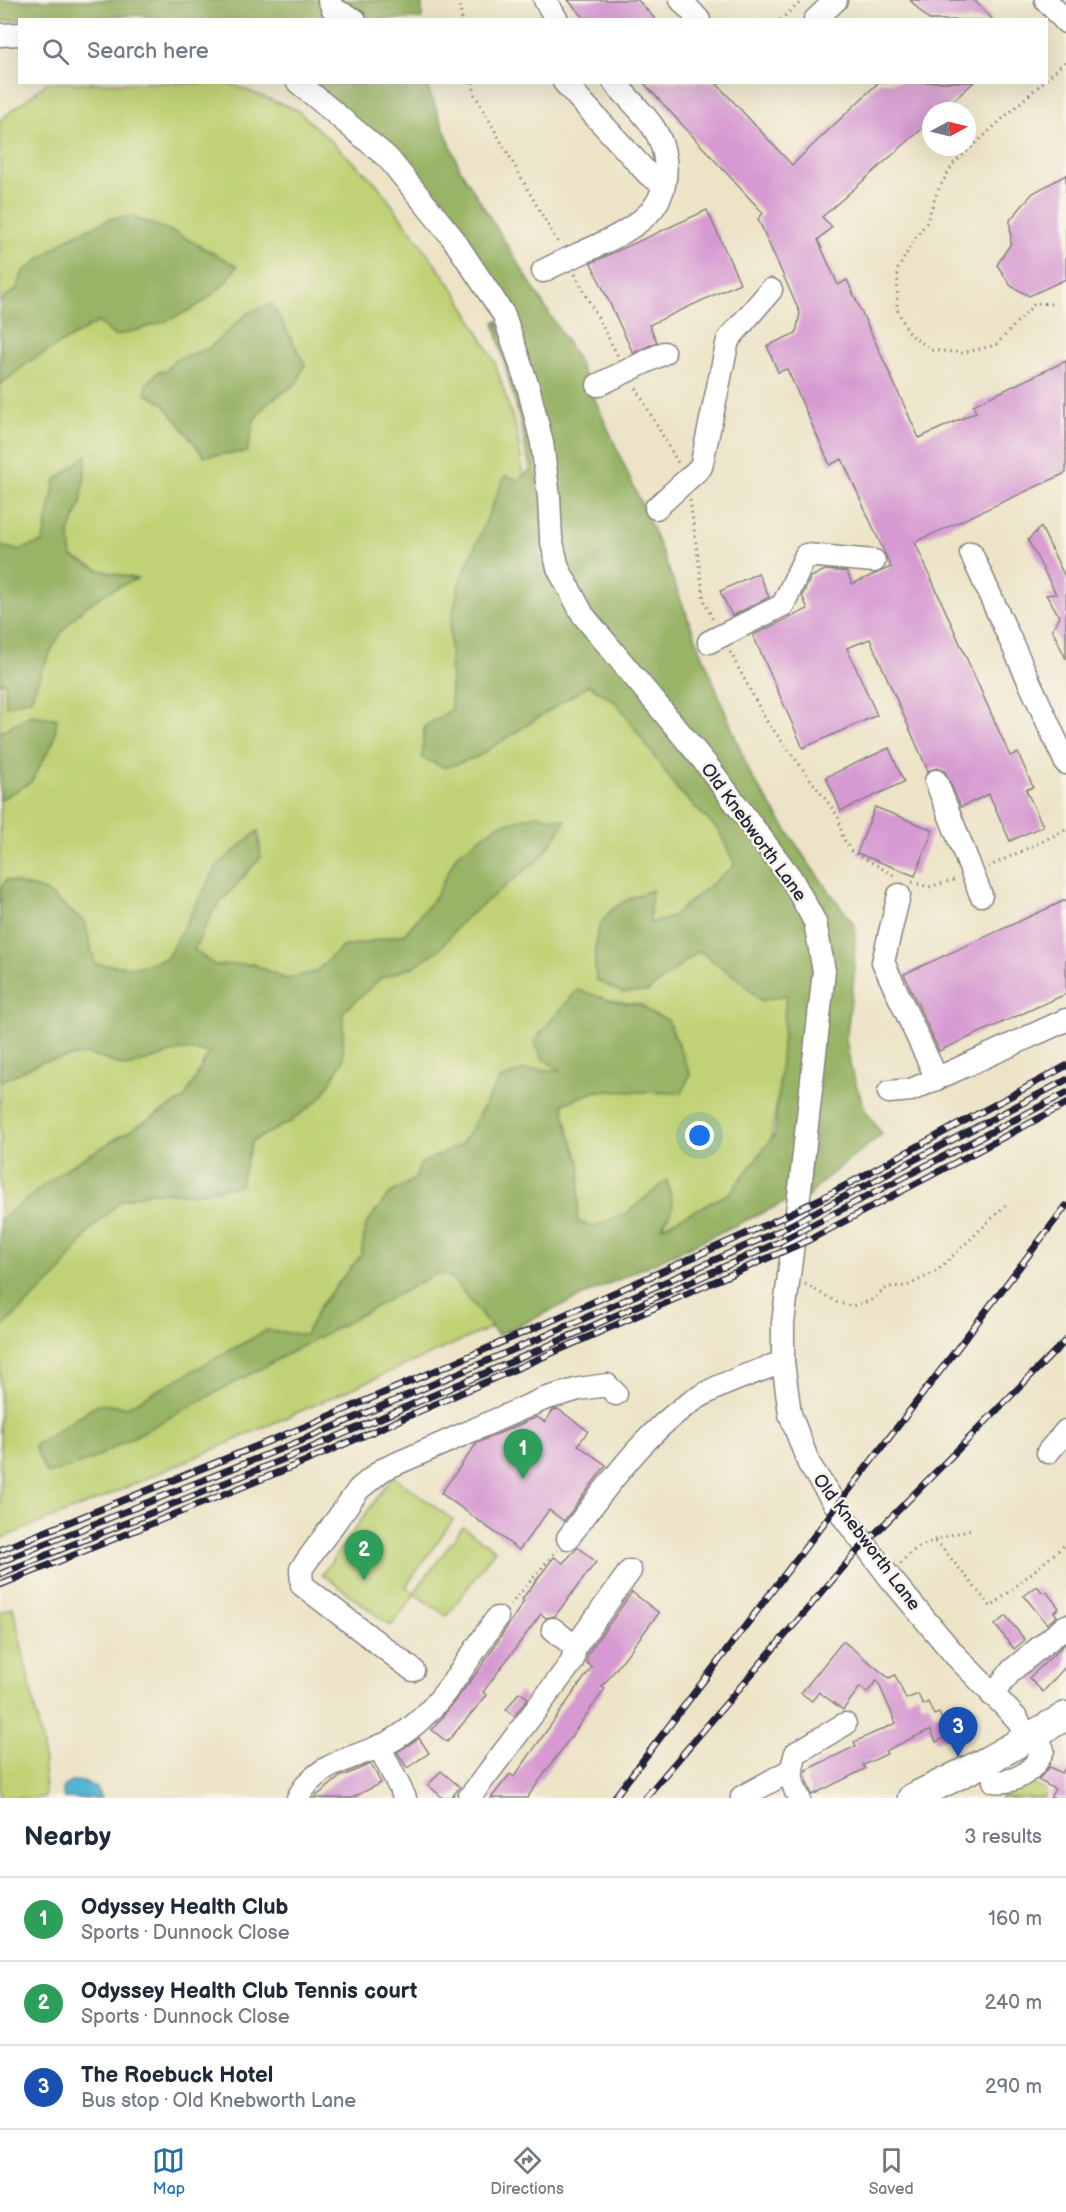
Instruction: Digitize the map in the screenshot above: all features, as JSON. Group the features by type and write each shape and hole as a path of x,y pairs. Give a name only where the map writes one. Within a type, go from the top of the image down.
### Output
{"main road":[{"path":"912,1798 988,1780 1032,1736 1066,1716"}],"street":[{"path":"329,0 333,9 351,18"},
{"path":"545,0 556,18"},
{"path":"681,0 697,18"},
{"path":"817,18 836,0"},
{"path":"1046,0 1066,22"},
{"path":"0,35 18,34"},
{"name":"Old Knebworth Lane","path":"300,84 388,158 452,237 504,315 529,390 542,442 549,497 551,538 558,568 583,615 714,775 791,878 815,922 824,971 801,1180 786,1282 783,1362 790,1414 809,1464 827,1494 891,1579 992,1695 1032,1736"},
{"path":"566,84 648,174 663,184"},
{"path":"543,271 636,223 649,213 663,184 667,171 663,146 651,124 616,84"},
{"path":"656,508 701,466 728,340 771,290"},
{"path":"598,385 664,353"},
{"path":"970,553 1066,763"},
{"path":"715,638 783,605 806,555 874,561"},
{"path":"936,781 981,895"},
{"path":"899,896 883,962 937,1078"},
{"path":"889,1092 911,1090 1066,1020"},
{"path":"568,1538 624,1464 684,1407 710,1391 783,1362"},
{"path":"413,1670 302,1585 301,1569 359,1489 382,1470 544,1400 579,1389 607,1385 616,1394"},
{"path":"1048,1452 1066,1431"},
{"path":"469,1798 572,1662 575,1647 630,1571"},
{"path":"298,1798 304,1786 327,1767 379,1746 412,1729 425,1718 497,1618"},
{"path":"992,1695 1012,1670 1066,1626"},
{"path":"553,1629 575,1647"},
{"path":"799,1798 792,1784 791,1770 796,1753 845,1724"},
{"path":"379,1746 405,1798"},
{"path":"742,1797 791,1770"}],"path":[{"path":"459,0 462,18"},
{"path":"782,18 804,0"},
{"path":"1048,78 1066,61"},
{"path":"473,84 475,95 687,478 704,600 715,638 766,720 838,816 843,838 851,851 888,874 929,887 948,884 1066,830"},
{"path":"1041,84 953,164 937,192 927,222 915,238 898,269 897,309 909,334 932,350 963,353 996,345 1035,303 1052,304"},
{"path":"786,1282 811,1286 838,1303 860,1305 870,1301 888,1287 907,1286 937,1271 1007,1204"},
{"path":"891,1579 905,1556 933,1541 971,1529"},
{"path":"497,1618 568,1538"},
{"path":"933,1541 938,1543 991,1606 1066,1544"}],"green space":[{"path":"0,0 422,0 422,18 157,18 137,15 18,18 18,20 0,21"},
{"path":"46,84 231,84 297,110 376,183 457,294 494,360 517,432 529,516 782,893 788,1034 771,1138 747,1185 689,1241 102,1498 0,1539 0,120"},
{"path":"314,84 426,84 460,169 576,357 653,530 750,774 809,864 855,926 854,976 846,1040 851,1069 865,1110 882,1134 825,1179 807,1198 825,925 590,612 569,574 527,361 493,278 415,180"},
{"path":"133,217 174,232 237,266 226,281 199,305 167,321 114,336 98,322 30,361 0,385 0,301 17,289 23,272 70,237 112,218"},
{"path":"272,304 305,364 296,384 268,402 254,420 247,452 204,456 163,403 146,394 147,384 158,372 166,371 174,360 209,348 248,313"},
{"path":"498,321 530,425 551,567 789,886 810,926 817,972 790,1200 498,1335 450,1276 436,1274 91,1460 47,1474 34,1446 98,1404 127,1407 267,1330 305,1335 320,1306 361,1255 366,1224 389,1194 416,1178 420,1164 462,1144 499,1080 523,1070 560,1070 542,1058 534,1041 577,990 613,1001 642,1005 649,1012 668,1020 690,1074 682,1093 597,1091 563,1104 567,1126 581,1166 577,1221 594,1227 628,1212 667,1180 673,1207 662,1227 730,1193 775,1134 786,995 761,1001 742,982 699,951 647,992 622,993 596,980 595,946 598,932 610,912 634,897 652,890 649,923 670,918 735,865 719,831 677,789 617,703 589,685 477,757 445,768 422,758 424,727 451,710 450,628 459,584 505,476 519,480 530,470 520,421 494,323"},
{"path":"87,455 81,504 69,532 72,557 100,570 137,579 114,589 80,611 57,639 31,699 6,706 5,682 0,683 0,546 18,550 43,542 55,481"},
{"path":"31,715 57,719 54,741 31,782 0,800 0,732"},
{"path":"536,815 566,820 543,856 461,922 440,949 413,967 381,978 343,1012 343,1060 322,1097 290,1122 252,1141 240,1185 199,1193 150,1192 121,1201 90,1230 57,1276 0,1329 0,1220 65,1169 185,1098 209,1052 181,1050 127,1067 87,1054 41,1062 0,1082 0,891 6,880 46,891 85,923 95,964 136,967 167,958 217,866 258,831 261,857 213,911 194,950 215,965 253,964 286,979 315,972 342,947 405,934 437,894 457,854 499,825"},
{"path":"393,1476 453,1520 406,1586 414,1593 463,1527 495,1550 447,1616 415,1594 391,1626 322,1574"},
{"path":"13,1607 43,1747 45,1798 0,1798 0,1612"},
{"path":"1030,1782 1046,1791 1045,1798 999,1798"}],"water":[{"path":"83,1781 96,1788 101,1798 64,1798 62,1788 71,1782"}],"building":[{"path":"568,0 638,0 654,18 584,18"},
{"path":"910,0 974,0 991,18 927,18"},
{"path":"645,84 717,84 792,165 877,84 972,84 952,102 922,102 922,129 822,217 832,227 818,240 838,285 847,280 919,438 976,412 973,405 1066,361 1066,473 915,542 1010,756 1018,753 1033,787 1026,790 1043,826 1010,841 989,794 961,807 945,771 937,768 928,771 870,639 847,648 877,715 803,748 753,635 808,609 802,596 811,577 825,570 847,572 852,584 891,567 842,459 830,465 787,369 778,372 767,346 796,333 800,313 758,219 763,213"},
{"path":"1066,175 1066,279 1029,296 1011,286 997,265 1011,243 1010,220 1033,193"},
{"path":"707,210 740,283 649,325 657,342 633,353 591,263"},
{"path":"1041,527 1066,579 1066,659 1052,629 1060,617 1046,595 1056,594 1028,540"},
{"path":"758,573 769,597 732,616 720,591"},
{"path":"889,748 904,782 841,811 826,777"},
{"path":"875,807 933,830 915,876 857,853"},
{"path":"1066,900 1066,994 939,1051 904,974"},
{"path":"558,1409 588,1431 578,1445 606,1465 564,1521 549,1510 519,1550 441,1493 477,1443 537,1417 545,1422 553,1410"},
{"path":"578,1547 596,1562 555,1616 546,1618 541,1614 483,1692 487,1695 447,1742 432,1730 479,1670 524,1601 522,1599 554,1557 563,1563"},
{"path":"1037,1586 1043,1593 1046,1591 1059,1608 1054,1612 1057,1616 1047,1624 1024,1596"},
{"path":"632,1592 659,1613 602,1687 605,1689 527,1798 491,1798 510,1774 514,1777 592,1667 586,1662 588,1653"},
{"path":"1006,1616 1025,1640 1014,1649 995,1625"},
{"path":"843,1641 889,1678 895,1675 906,1699 918,1694 923,1705 928,1702 934,1715 939,1713 944,1724 954,1719 959,1731 936,1742 931,1730 927,1731 885,1751 887,1754 863,1765 865,1769 812,1795 807,1782 806,1770 856,1746 854,1742 896,1723 877,1680 867,1693 860,1687 843,1710 819,1692 812,1701 801,1693"},
{"path":"1066,1643 1066,1666 1043,1692 1029,1678"},
{"path":"519,1692 528,1698 514,1716 506,1710"},
{"path":"419,1738 429,1753 407,1768 397,1752"},
{"path":"371,1764 381,1783 352,1798 314,1798 340,1777"},
{"path":"1066,1765 1066,1798 1050,1798 1055,1789 1038,1780 1049,1767 1062,1773"},
{"path":"441,1771 460,1787 451,1798 443,1798 428,1785"}],"railway":[{"path":"0,1550 309,1425 544,1324 781,1218 1066,1066"},
{"path":"0,1562 310,1437 545,1336 781,1230 1066,1080"},
{"path":"0,1574 306,1450 541,1349 777,1243 1066,1093"},
{"path":"0,1585 306,1461 809,1240 1066,1104"},
{"path":"614,1798 1066,1206"},
{"path":"645,1798 853,1556 1066,1340"}],"place":[{"name":"Odyssey Health Club","path":"523,1479"},
{"name":"Odyssey Health Club Tennis court","path":"364,1580"},
{"name":"The Roebuck Hotel","path":"958,1757"}]}
